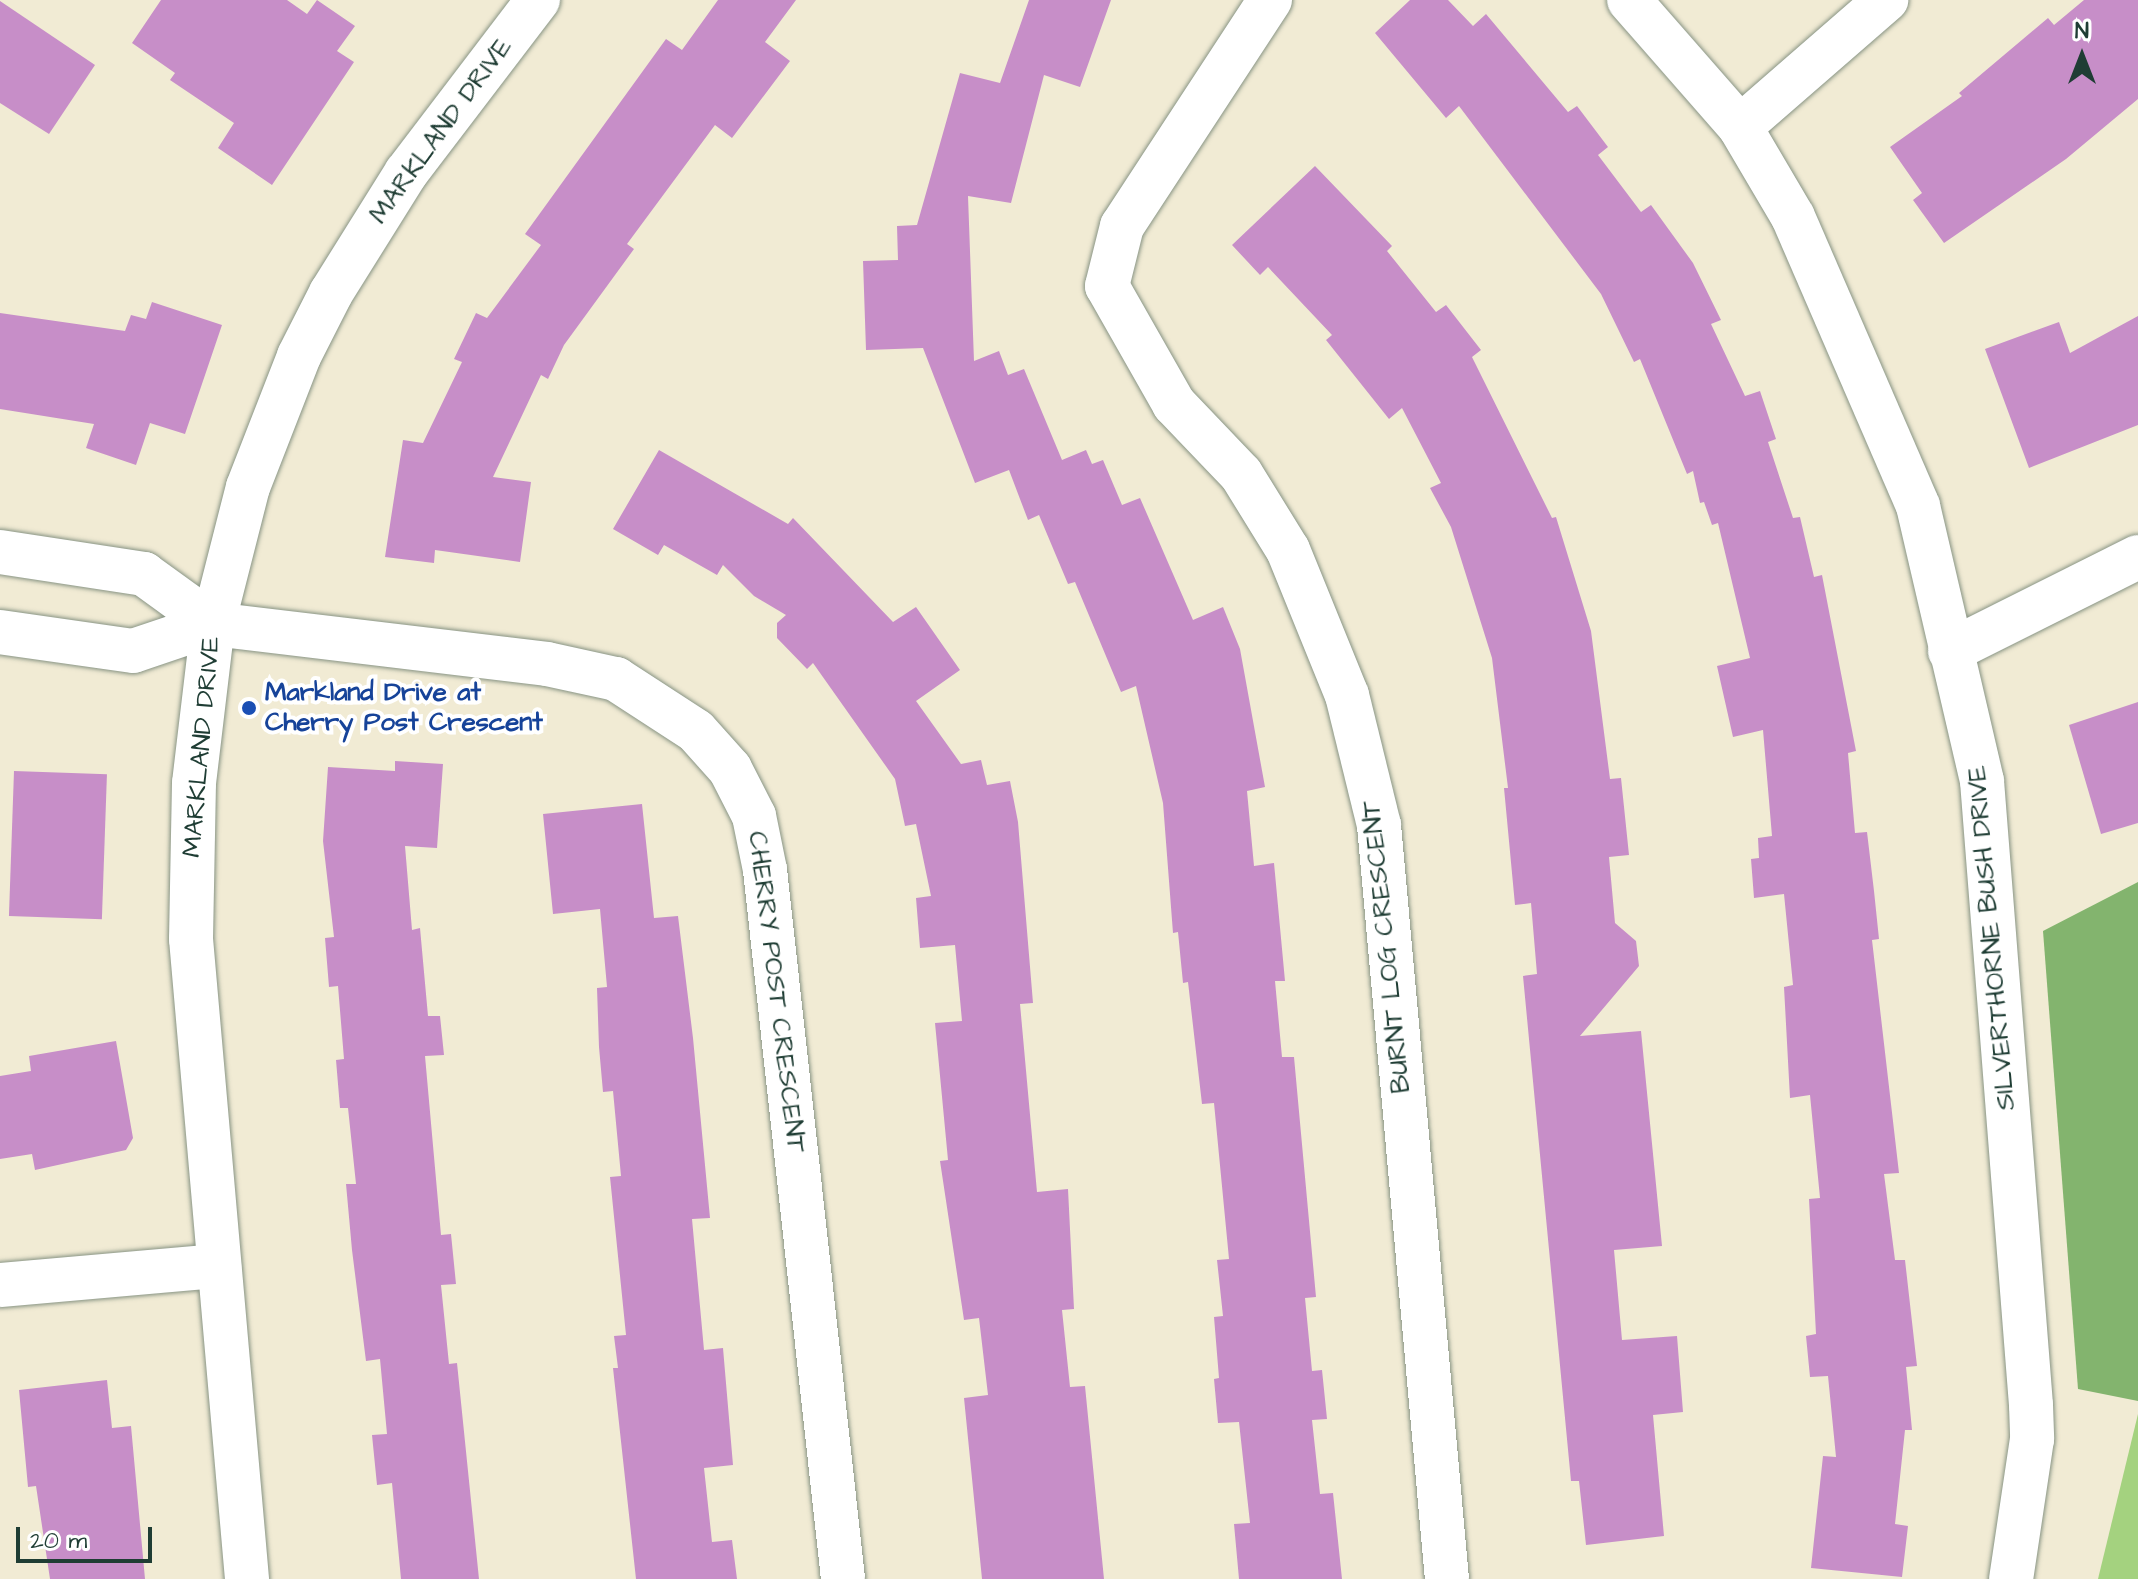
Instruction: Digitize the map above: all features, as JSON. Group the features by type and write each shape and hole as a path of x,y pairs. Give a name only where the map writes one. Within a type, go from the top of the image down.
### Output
{"street":[{"name":"MARKLAND DRIVE","path":"247,1579 191,939 190,860 213,624 262,447 331,293 406,173 538,0"},
{"name":"BURNT LOG CRESCENT","path":"1270,0 1122,226 1107,286 1174,404 1241,474 1288,550 1347,695 1379,825 1447,1579"},
{"name":"SILVERTHORNE BUSH DRIVE","path":"1629,0 1740,127 1793,217 1913,492 1982,781 2031,1405 2032,1439 2011,1579"},
{"path":"1740,127 1886,0"},
{"path":"0,552 144,574 213,624"},
{"path":"1950,651 2138,557"},
{"path":"0,632 133,651 213,624"},
{"name":"CHERRY POST CRESCENT","path":"213,624 547,664 616,679 696,731 730,769 754,816 765,870 843,1579"},
{"path":"0,1285 219,1266"}],"green space":[{"path":"2138,882 2138,1401 2078,1389 2043,931"},
{"path":"2138,1414 2138,1579 2098,1579"}],"building":[{"path":"161,0 287,0 307,14 317,0 355,26 337,51 354,62 272,185 218,148 234,123 170,80 175,73 132,43"},
{"path":"718,0 796,0 765,42 790,61 732,138 715,125 627,244 634,249 564,345 548,379 541,375 493,477 531,482 520,562 435,550 434,563 385,557 403,440 423,443 462,362 454,359 476,313 487,318 541,245 525,234 666,39 682,50"},
{"path":"1029,0 1111,0 1080,87 1044,75 1011,203 968,196 974,361 999,351 1008,375 1024,369 1062,460 1086,450 1092,464 1103,460 1122,505 1140,498 1193,620 1223,607 1240,649 1265,787 1247,791 1254,866 1274,863 1285,981 1275,981 1282,1057 1294,1057 1316,1297 1305,1298 1312,1371 1322,1370 1327,1419 1312,1420 1320,1494 1333,1493 1342,1579 1239,1579 1234,1524 1250,1523 1239,1422 1218,1423 1214,1379 1219,1378 1214,1317 1223,1316 1217,1260 1229,1259 1214,1103 1202,1104 1188,982 1183,983 1178,932 1173,933 1163,803 1136,686 1121,692 1075,582 1068,584 1039,515 1028,520 1009,470 975,483 923,348 866,350 863,261 898,260 897,226 917,225 960,73 1000,83"},
{"path":"1410,0 1448,0 1473,26 1486,14 1568,112 1577,106 1608,147 1598,155 1641,212 1651,205 1693,263 1721,320 1711,324 1745,396 1760,391 1776,439 1768,442 1793,518 1800,517 1814,577 1822,575 1856,751 1848,753 1855,833 1867,832 1879,939 1872,940 1899,1173 1884,1174 1895,1260 1905,1260 1917,1366 1906,1367 1912,1430 1905,1430 1895,1524 1908,1526 1902,1577 1811,1568 1823,1456 1836,1457 1828,1376 1810,1377 1806,1336 1816,1334 1809,1199 1820,1198 1810,1095 1790,1098 1784,987 1793,985 1784,894 1754,898 1751,859 1759,858 1758,838 1772,836 1763,730 1733,737 1717,666 1750,658 1718,523 1712,525 1704,502 1700,503 1693,471 1687,474 1640,359 1634,362 1601,294 1459,106 1446,118 1375,33"},
{"path":"2084,0 2138,0 2138,99 2066,159 1944,243 1913,200 1922,193 1890,147 1962,96 1959,93 2048,18 2054,25"},
{"path":"0,1 95,65 49,134 0,103"},
{"path":"1315,166 1392,246 1387,251 1436,312 1446,305 1481,350 1472,357 1552,518 1556,517 1591,631 1610,779 1621,778 1629,855 1609,857 1615,923 1636,941 1639,966 1580,1036 1641,1031 1662,1246 1614,1250 1622,1340 1677,1336 1683,1412 1653,1415 1664,1536 1586,1545 1579,1481 1571,1481 1523,976 1537,974 1531,903 1515,905 1504,788 1508,788 1492,658 1451,527 1430,488 1441,483 1402,408 1389,419 1326,340 1332,335 1268,267 1260,275 1232,245"},
{"path":"152,302 222,325 185,434 150,423 136,465 86,448 94,424 0,409 0,313 125,331 131,315 146,319"},
{"path":"2138,316 2138,425 2029,468 1985,349 2059,322 2070,353"},
{"path":"659,450 788,524 793,518 893,622 916,607 960,670 916,701 961,764 981,760 987,785 1010,781 1018,822 1033,1003 1020,1004 1037,1192 1068,1189 1074,1309 1062,1310 1070,1387 1085,1386 1104,1579 982,1579 964,1398 988,1395 979,1318 964,1320 940,1161 948,1160 935,1023 962,1021 955,945 920,948 916,898 931,896 916,824 905,826 895,779 813,663 807,669 777,638 777,623 786,615 754,596 723,565 717,575 664,545 658,555 613,529"},
{"path":"2138,702 2138,823 2101,834 2069,725"},
{"path":"395,761 443,764 437,848 405,846 412,930 420,928 428,1016 440,1016 444,1055 425,1056 441,1235 451,1234 456,1284 441,1285 449,1364 457,1363 479,1579 401,1579 392,1483 377,1485 372,1435 387,1434 380,1359 366,1361 352,1250 346,1184 356,1184 348,1108 340,1108 336,1060 344,1059 338,986 329,987 325,938 334,937 323,841 328,767 395,771"},
{"path":"14,771 107,774 102,919 9,916"},
{"path":"642,804 654,918 678,916 693,1038 710,1218 692,1219 704,1350 723,1348 733,1465 704,1468 712,1542 732,1540 737,1579 636,1579 613,1368 618,1368 614,1336 626,1335 610,1177 621,1176 613,1091 603,1092 599,1047 597,988 607,987 600,909 553,914 543,814"},
{"path":"116,1041 133,1138 126,1150 35,1170 32,1154 0,1159 0,1076 31,1071 29,1056"},
{"path":"107,1380 112,1428 131,1426 145,1579 50,1579 36,1486 28,1487 19,1390"}],"place":[{"name":"Markland Drive at Cherry Post Crescent","path":"249,708"}]}
